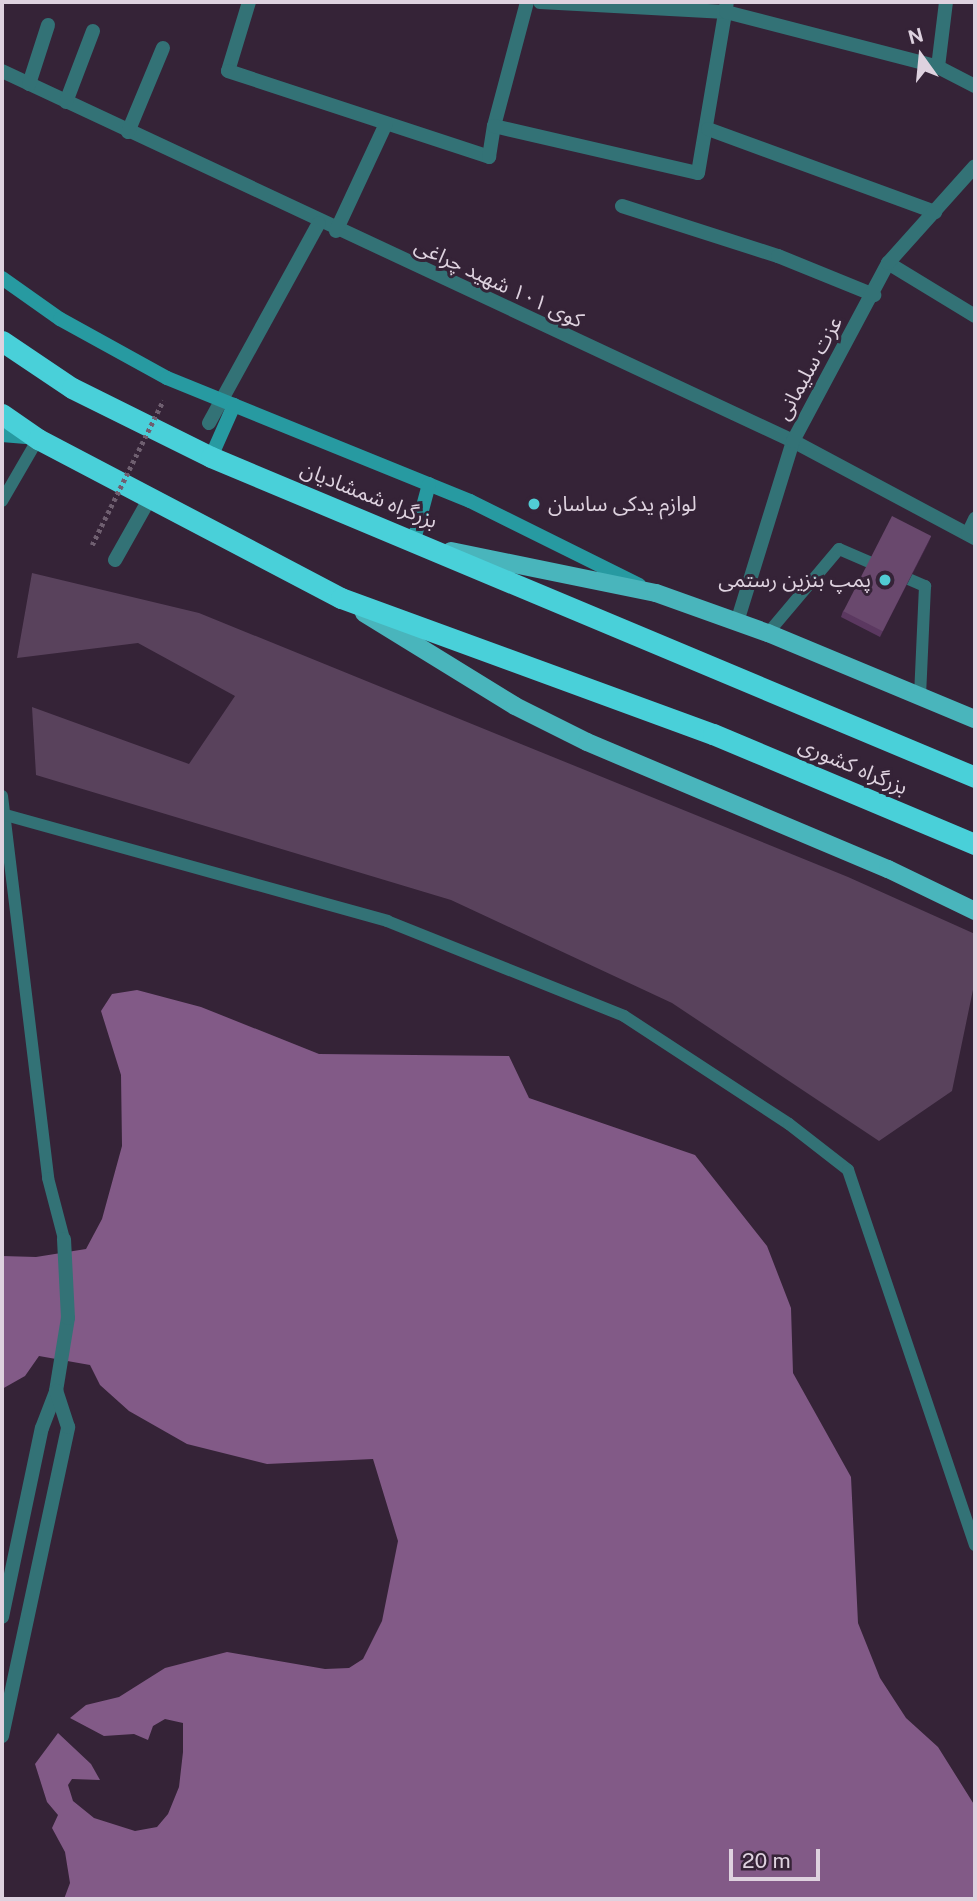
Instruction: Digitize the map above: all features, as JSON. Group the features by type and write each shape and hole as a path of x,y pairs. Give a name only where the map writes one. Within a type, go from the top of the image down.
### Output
{"highway":[{"name":"بزرگراه شمشادیان","path":"2,341 72,388 211,457 435,548 727,674"},
{"path":"2,414 38,439 341,598"},
{"name":"بزرگراه کشوری","path":"341,598 713,734 975,844"},
{"name":"بزرگراه کشوری","path":"727,674 975,777"}],"main road":[{"path":"2,278 60,319 167,378 429,484 656,593 768,633 975,719"},
{"path":"211,457 227,403"},
{"path":"2,435 38,439"},
{"path":"414,540 429,484"},
{"path":"435,548 656,593"},
{"path":"341,598 515,706 575,736 975,911"}],"street":[{"path":"248,2 228,71 489,157 494,126 527,2"},
{"path":"540,2 727,7 938,66 975,86"},
{"path":"938,66 946,2"},
{"path":"494,126 698,173 708,129 727,7"},
{"path":"29,84 48,25"},
{"path":"66,102 93,31"},
{"path":"128,132 163,48"},
{"name":"کوی ۱۰۱ شهید چراغی","path":"2,71 319,223 793,441 971,536"},
{"path":"337,231 386,124"},
{"path":"708,129 936,212"},
{"name":"عزت سلیمانی","path":"737,622 793,441 874,295 888,263 975,166"},
{"path":"622,206 778,256 874,295"},
{"path":"209,423 227,403 319,223"},
{"path":"888,263 975,316"},
{"path":"115,560 150,498"},
{"path":"971,536 975,519"},
{"path":"2,1617 42,1428 56,1391 68,1318 64,1239"},
{"path":"2,1736 68,1427 56,1391"}],"lane":[{"path":"2,501 38,439"},
{"path":"768,633 839,549 925,586 920,697"},
{"path":"2,796 48,1178 64,1239"},
{"path":"4,814 387,921 624,1016 789,1124 848,1170 975,1545"}],"path":[{"path":"92,545 163,401"}],"shaded area":[{"path":"32,573 199,613 848,877 975,934 975,980 952,1091 879,1141 672,1003 451,900 36,775 32,707 189,764 235,696 138,643 17,658"},
{"path":"137,990 201,1007 319,1054 509,1056 529,1098 695,1155 767,1246 791,1308 793,1373 851,1477 858,1623 880,1678 906,1718 938,1747 975,1806 975,1899 64,1899 70,1883 65,1852 52,1828 58,1815 47,1802 35,1764 58,1733 91,1764 100,1780 72,1779 68,1785 73,1801 94,1818 135,1831 157,1827 168,1814 179,1787 183,1752 183,1723 165,1719 153,1726 148,1740 134,1734 104,1736 70,1718 86,1705 119,1697 165,1668 227,1652 325,1669 349,1668 363,1659 382,1621 398,1541 373,1459 267,1464 187,1444 129,1411 100,1385 90,1365 39,1356 25,1376 2,1389 2,1256 36,1257 86,1249 102,1219 122,1146 121,1075 101,1011 112,994"}],"building":[{"name":"پمپ بنزین رستمی","path":"892,516 931,536 883,631 843,611"}],"place":[{"name":"لوازم یدکی ساسان","path":"534,504"},
{"name":"پمپ بنزین رستمی","path":"885,580"}]}
